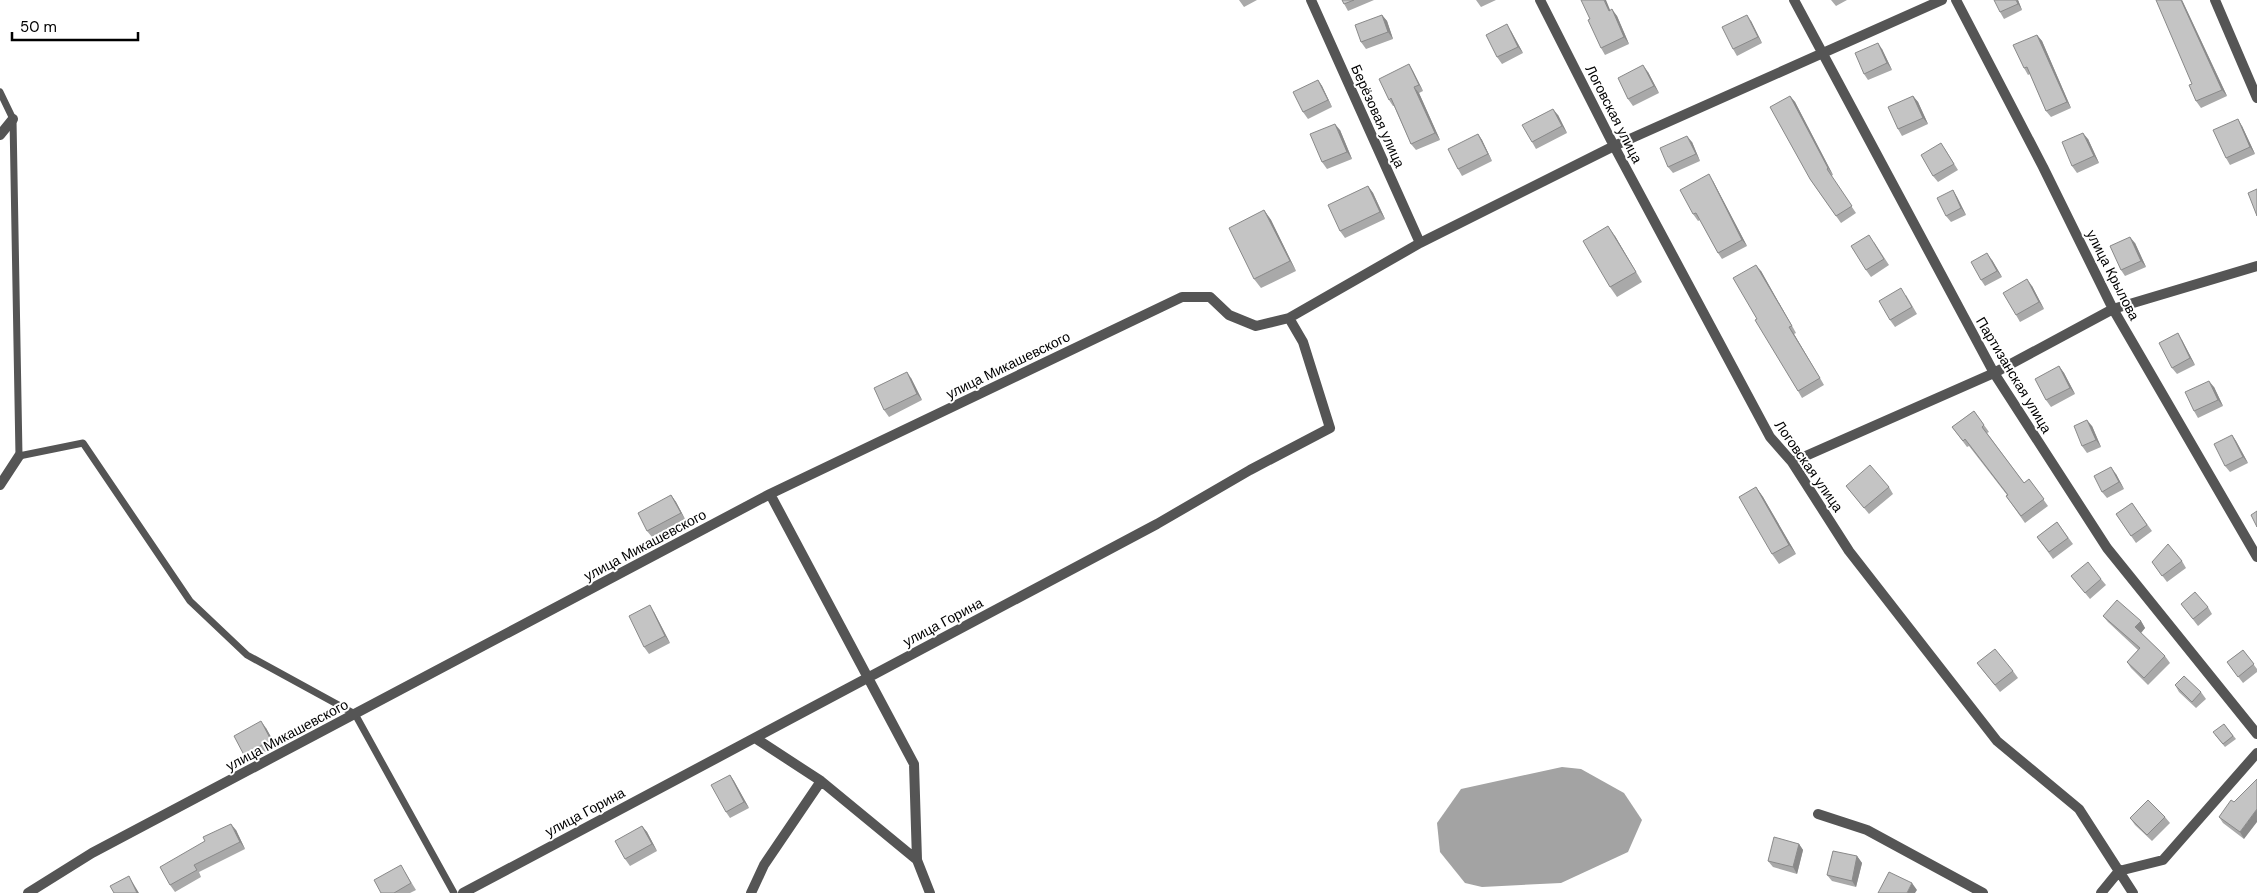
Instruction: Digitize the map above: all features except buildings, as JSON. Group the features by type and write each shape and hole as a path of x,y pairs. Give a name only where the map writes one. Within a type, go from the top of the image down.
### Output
{"street":[{"name":"Берёзовая улица","path":"1311,0 1420,243"},
{"name":"Логовская улица","path":"1540,0 1614,146 1770,437 1792,462 1849,551 1997,740 2079,809 2133,893"},
{"name":"Партизанская улица","path":"1794,0 1994,373 2107,548 2257,734"},
{"name":"улица Микашевского","path":"28,893 92,853 770,494 1182,297 1210,297 1229,315 1256,326 1288,318 1420,243 1614,146 1942,0"},
{"name":"улица Крылова","path":"1956,0 2043,167 2113,309 2257,557"},
{"path":"2215,0 2257,98"},
{"path":"0,135 13,119"},
{"path":"1792,462 1994,373 2113,309 2257,266"},
{"name":"улица Горина","path":"462,893 1148,529 1250,470 1330,428 1303,342 1288,318"},
{"path":"0,485 19,456"},
{"path":"770,494 914,764 917,860 930,893"},
{"path":"754,738 821,781 917,860"},
{"path":"2101,893 2119,871 2163,860 2257,754"},
{"path":"751,893 764,866 821,781"},
{"path":"1818,814 1868,830 1983,893"}],"lane":[{"path":"0,92 13,119 19,456 83,443 190,600 247,655 355,714 454,893"}],"shaded area":[{"path":"1562,767 1581,769 1624,793 1642,820 1628,852 1561,883 1482,887 1465,883 1440,852 1437,823 1461,789"}]}
